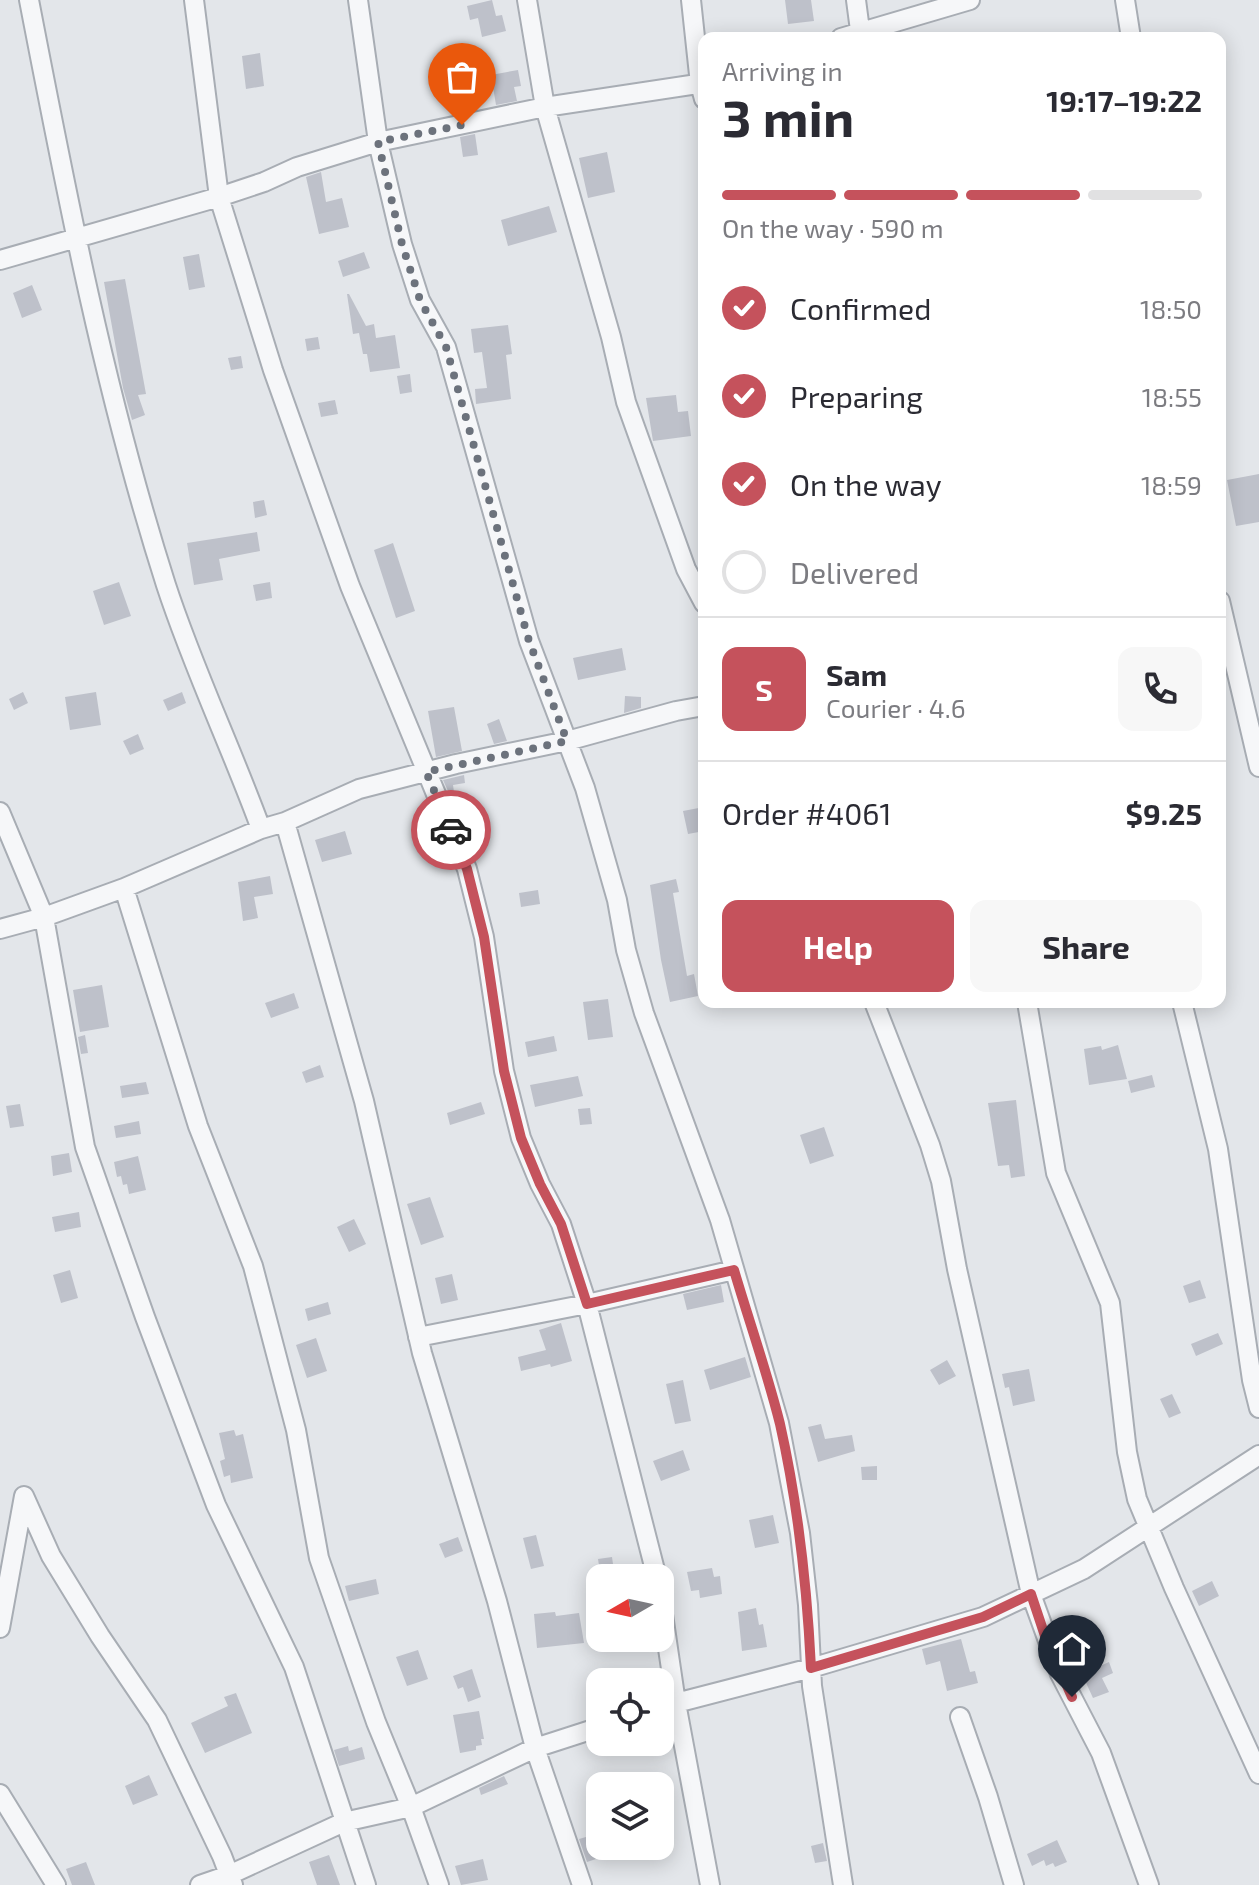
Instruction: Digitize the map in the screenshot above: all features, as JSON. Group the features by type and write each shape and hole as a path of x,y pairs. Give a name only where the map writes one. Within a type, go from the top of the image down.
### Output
{"street":[{"path":"29,0 75,239 132,474 167,588 261,829"},
{"path":"194,0 219,197 273,370 345,571 467,869 484,937 504,1071 521,1138 561,1224 587,1304 653,1564"},
{"path":"358,0 378,142 402,244 420,300 446,347 529,641 585,788 617,900 626,950 644,1013 720,1220 779,1423 800,1533 811,1668 843,1885"},
{"path":"527,0 545,107 611,337 626,402 686,569 698,592"},
{"path":"691,0 698,52"},
{"path":"856,0 861,32"},
{"path":"870,32 970,0"},
{"path":"1125,0 1130,32"},
{"path":"0,260 219,197 297,167 378,142 545,107 698,90"},
{"path":"1226,627 1259,767"},
{"path":"0,929 44,917 124,888 359,789 698,707"},
{"path":"0,812 44,917 85,1147 216,1505 294,1667 366,1885"},
{"path":"285,822 364,1101 418,1337 497,1601 535,1748 582,1885"},
{"path":"124,888 198,1126 253,1266 296,1430 319,1558 376,1722 439,1885"},
{"path":"876,1008 941,1181 957,1269 1031,1594 1060,1674 1101,1753 1149,1885"},
{"path":"1028,1008 1056,1173 1110,1303 1127,1452 1137,1499 1259,1774"},
{"path":"1183,1008 1218,1149 1252,1380 1259,1408"},
{"path":"418,1337 587,1304 734,1270"},
{"path":"674,1703 811,1668 983,1617 1084,1569 1147,1525 1259,1455"},
{"path":"0,1628 24,1496 51,1556 157,1720 231,1880"},
{"path":"960,1717 1014,1885"},
{"path":"674,1731 710,1885"},
{"path":"200,1885 231,1880 344,1822 411,1807 535,1748 586,1732"},
{"path":"0,1794 56,1885"}],"building":[{"path":"492,0 496,16 502,15 506,31 482,37 478,18 470,20 467,6"},
{"path":"785,0 811,0 814,21 788,24"},
{"path":"260,53 264,86 246,89 242,56"},
{"path":"518,70 521,86 514,87 517,101 496,105 491,75"},
{"path":"475,134 478,155 463,157 460,137"},
{"path":"607,152 615,192 588,198 579,158"},
{"path":"321,172 326,202 342,198 349,227 319,234 306,177"},
{"path":"549,206 557,232 508,246 501,220"},
{"path":"364,252 370,268 343,277 338,261"},
{"path":"199,254 205,287 189,290 183,257"},
{"path":"125,279 146,394 138,395 145,415 132,420 123,388 104,282"},
{"path":"32,285 42,310 22,318 13,293"},
{"path":"347,294 366,326 374,324 376,338 395,335 400,368 370,372 359,333 353,334"},
{"path":"508,325 512,354 506,355 511,399 476,404 475,389 487,388 482,352 474,353 471,329"},
{"path":"318,337 320,349 307,351 305,339"},
{"path":"241,356 243,368 231,370 228,358"},
{"path":"410,374 412,392 400,394 397,376"},
{"path":"676,395 678,412 688,411 691,436 653,441 646,398"},
{"path":"335,400 338,414 321,417 318,403"},
{"path":"1259,474 1259,522 1236,526 1227,480"},
{"path":"264,500 267,515 255,518 253,502"},
{"path":"257,532 260,551 219,559 223,580 194,585 187,543"},
{"path":"393,543 415,611 396,618 374,550"},
{"path":"119,582 131,616 104,625 93,591"},
{"path":"270,582 272,598 256,601 253,585"},
{"path":"622,648 626,670 578,680 573,658"},
{"path":"23,692 28,703 14,710 9,699"},
{"path":"96,692 101,725 70,730 65,697"},
{"path":"182,692 186,703 168,711 163,700"},
{"path":"625,696 641,697 641,708 624,713"},
{"path":"454,707 462,751 436,757 428,711"},
{"path":"499,719 507,741 494,744 487,724"},
{"path":"138,734 144,749 130,755 123,741"},
{"path":"464,775 465,783 453,785 455,799 452,800 443,780"},
{"path":"698,808 698,832 688,834 683,811"},
{"path":"345,831 352,854 322,862 315,840"},
{"path":"270,876 273,894 254,897 258,918 243,921 238,882"},
{"path":"676,879 679,892 673,893 687,976 694,974 698,996 670,1002 650,885"},
{"path":"538,890 540,904 521,907 519,893"},
{"path":"102,985 109,1027 80,1032 73,990"},
{"path":"294,993 299,1008 271,1018 265,1003"},
{"path":"608,999 613,1037 588,1040 583,1002"},
{"path":"85,1035 88,1053 81,1054 78,1037"},
{"path":"554,1036 557,1051 528,1057 525,1042"},
{"path":"1118,1045 1127,1079 1089,1085 1084,1049 1101,1046 1102,1050"},
{"path":"320,1065 324,1077 306,1083 302,1072"},
{"path":"1152,1075 1155,1087 1131,1093 1128,1081"},
{"path":"578,1076 583,1096 535,1107 530,1085"},
{"path":"146,1082 149,1094 122,1098 120,1086"},
{"path":"1016,1100 1025,1176 1011,1178 1009,1165 998,1166 988,1103"},
{"path":"481,1102 485,1114 450,1125 447,1113"},
{"path":"20,1104 24,1126 10,1128 6,1106"},
{"path":"590,1108 592,1124 580,1125 578,1109"},
{"path":"139,1121 141,1134 116,1138 114,1126"},
{"path":"824,1127 834,1156 810,1164 800,1135"},
{"path":"69,1153 72,1172 53,1176 51,1156"},
{"path":"138,1156 146,1190 129,1194 127,1184 123,1185 121,1176 117,1177 114,1162"},
{"path":"430,1197 444,1237 421,1245 407,1204"},
{"path":"79,1212 81,1227 55,1232 52,1217"},
{"path":"354,1219 366,1244 349,1252 337,1227"},
{"path":"70,1270 78,1298 61,1303 53,1275"},
{"path":"452,1274 458,1300 441,1304 435,1278"},
{"path":"1200,1280 1206,1298 1189,1303 1183,1286"},
{"path":"721,1285 724,1302 687,1310 683,1294"},
{"path":"328,1302 331,1314 308,1321 305,1309"},
{"path":"561,1323 572,1361 521,1371 518,1357 546,1350 539,1330"},
{"path":"1218,1333 1223,1344 1196,1356 1191,1344"},
{"path":"316,1338 327,1371 307,1378 296,1345"},
{"path":"745,1357 751,1377 710,1390 704,1370"},
{"path":"947,1360 956,1376 939,1385 930,1370"},
{"path":"1029,1369 1035,1401 1013,1406 1002,1374"},
{"path":"683,1380 691,1421 675,1424 666,1384"},
{"path":"1172,1394 1181,1413 1169,1418 1160,1399"},
{"path":"821,1424 825,1439 852,1435 855,1451 818,1462 808,1427"},
{"path":"234,1430 236,1436 243,1434 253,1478 231,1483 230,1475 224,1477 220,1461 225,1459 219,1433"},
{"path":"683,1450 690,1470 661,1481 653,1461"},
{"path":"877,1466 877,1480 862,1480 861,1467"},
{"path":"773,1515 779,1543 755,1548 749,1520"},
{"path":"536,1535 544,1566 531,1569 523,1538"},
{"path":"458,1537 463,1551 445,1558 439,1544"},
{"path":"612,1557 613,1564 599,1564 598,1559"},
{"path":"712,1568 714,1577 720,1576 722,1594 700,1598 699,1590 691,1591 687,1572"},
{"path":"376,1579 379,1594 349,1601 345,1586"},
{"path":"1212,1581 1219,1596 1199,1606 1192,1591"},
{"path":"756,1608 767,1647 742,1651 738,1612"},
{"path":"555,1612 556,1616 579,1613 584,1643 537,1648 534,1614"},
{"path":"961,1639 970,1672 975,1671 978,1683 947,1691 940,1661 926,1665 922,1649"},
{"path":"418,1650 428,1679 407,1686 396,1657"},
{"path":"1109,1662 1113,1673 1102,1678 1109,1692 1093,1698 1082,1674"},
{"path":"472,1669 481,1697 468,1702 463,1687 458,1689 453,1676"},
{"path":"236,1693 252,1733 205,1753 191,1723 228,1706 224,1697"},
{"path":"479,1711 484,1739 481,1739 482,1745 476,1746 476,1750 460,1753 453,1715"},
{"path":"348,1746 349,1751 362,1747 365,1759 339,1766 334,1750"},
{"path":"149,1775 158,1795 133,1805 125,1786"},
{"path":"504,1776 508,1784 481,1795 479,1788"},
{"path":"586,1837 586,1859 579,1839"},
{"path":"1057,1840 1067,1862 1055,1867 1053,1863 1046,1866 1044,1860 1032,1866 1027,1854"},
{"path":"823,1843 827,1861 815,1863 811,1846"},
{"path":"329,1855 340,1885 317,1885 309,1862"},
{"path":"483,1859 488,1880 461,1885 455,1866"},
{"path":"86,1862 95,1885 72,1885 66,1869"}],"way so far":[{"path":"451,830 426,772 567,741 529,641 446,347 420,300 402,244 378,142 462,125"}],"route":[{"path":"451,830 467,869 484,937 504,1071 521,1138 561,1224 587,1304 734,1270 779,1423 800,1533 811,1668 983,1617 1031,1594 1060,1674 1072,1697"}]}
